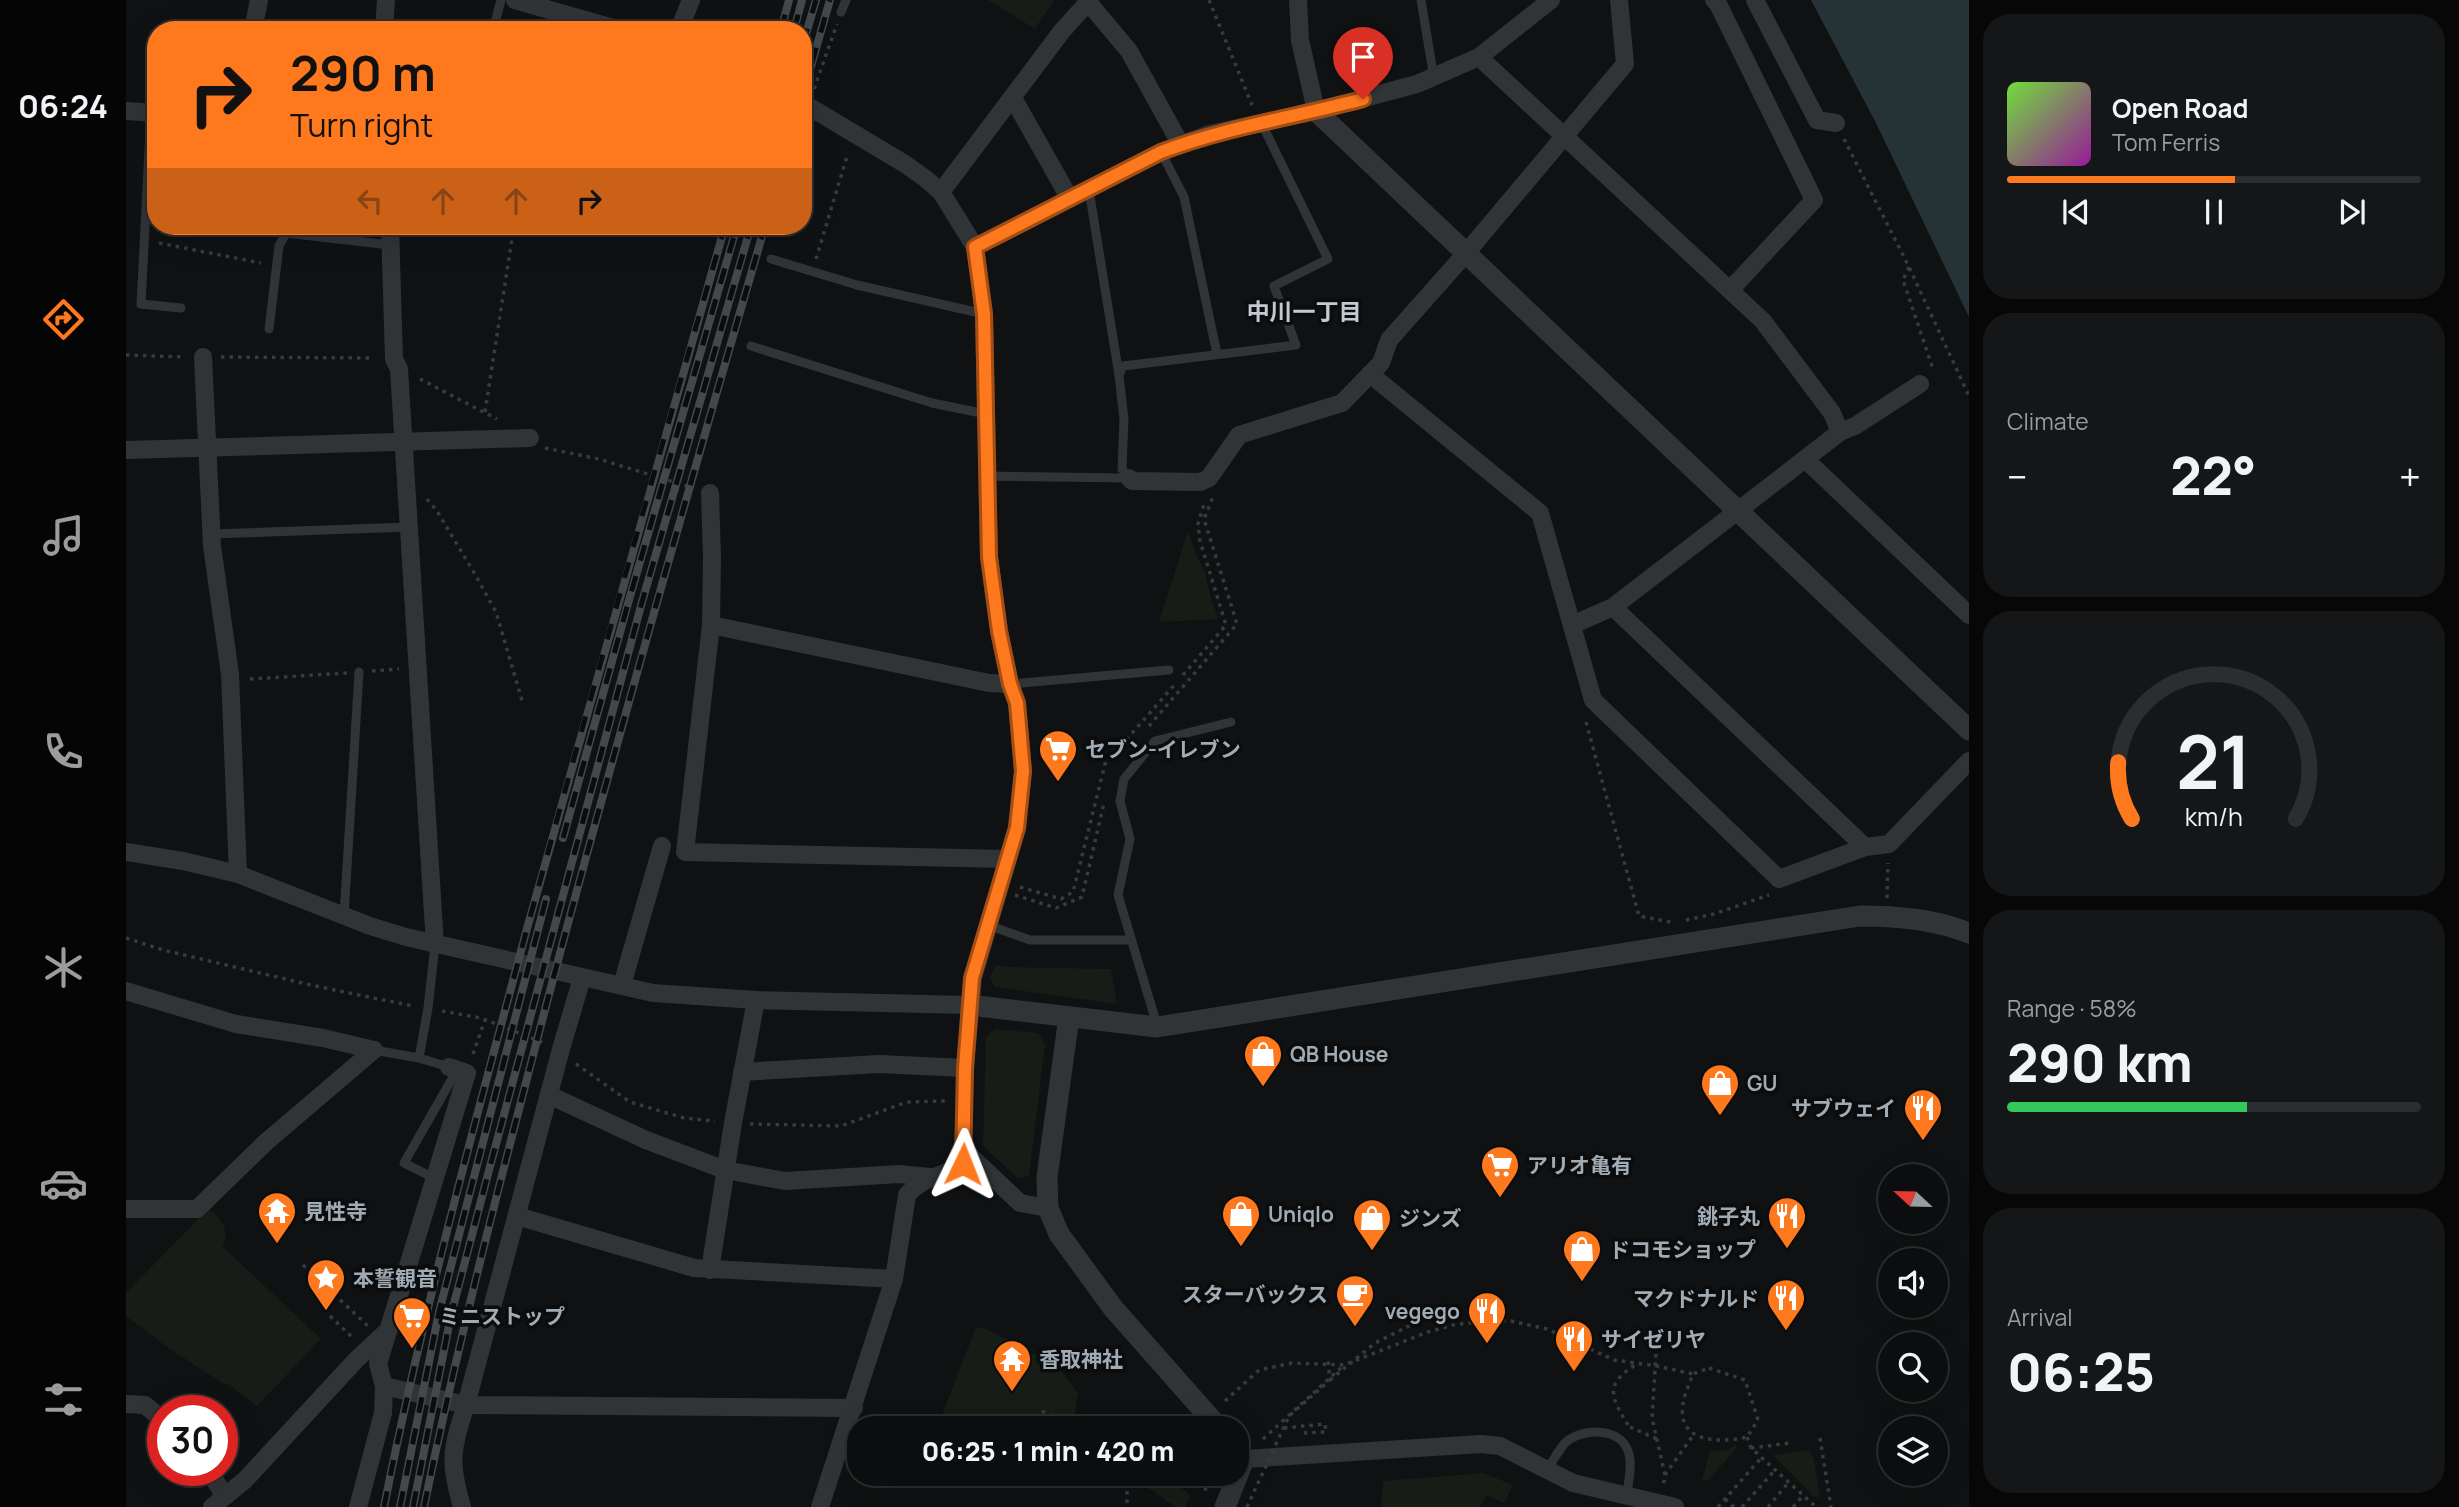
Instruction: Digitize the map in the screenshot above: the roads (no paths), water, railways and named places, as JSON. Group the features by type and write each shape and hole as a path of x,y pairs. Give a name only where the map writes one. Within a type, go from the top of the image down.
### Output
{"street":[{"path":"255,21 259,0"},
{"path":"383,21 386,0"},
{"path":"516,0 589,21"},
{"path":"683,21 691,0"},
{"path":"1298,0 1300,40 1316,111 1969,730"},
{"path":"975,247 1161,152 1210,134 1316,111 1434,78 1479,57 1551,0"},
{"path":"1129,478 1132,481 1200,482 1211,486 1239,436 1342,403 1381,363 1389,340 1625,64 1619,0"},
{"path":"1714,0 1760,86 1814,200 1730,290"},
{"path":"1755,0 1817,120 1836,123"},
{"path":"941,192 1062,32 1089,1 1129,51 1181,145"},
{"path":"1479,57 1763,321 1832,413 1840,432"},
{"path":"1013,98 1070,199"},
{"path":"549,1096 646,1140 725,1170 785,1181 899,1174 930,1177 950,1173 963,1164 965,1068 972,978 1017,828 1023,771 1017,703 1010,684 999,631 989,557 984,314 975,247 941,192 905,164 812,109"},
{"path":"126,111 147,112"},
{"path":"390,235 396,364 410,527 435,945"},
{"path":"203,357 211,534 230,680 238,874"},
{"path":"1370,374 1541,513 1593,700 1779,879 1865,846 1889,844 1969,761"},
{"path":"1572,625 1613,607 1840,432 1855,426 1920,384"},
{"path":"126,450 530,438"},
{"path":"1806,460 1969,615"},
{"path":"710,493 711,625 685,852 1008,859"},
{"path":"1613,607 1865,846"},
{"path":"711,625 989,684 1010,684"},
{"path":"622,985 660,854 685,846"},
{"path":"126,852 183,860 238,874 370,926 435,945 653,993 756,1000 969,1005 1157,1027 1860,916 1894,916 1922,920 1969,933"},
{"path":"462,1507 453,1478 452,1457 456,1433 467,1405 582,978"},
{"path":"126,991 236,1024 323,1038 374,1050"},
{"path":"710,1270 756,1000"},
{"path":"1069,1017 1047,1177 1048,1209 1059,1234 1113,1308 1209,1416"},
{"path":"126,1209 197,1209 266,1142 374,1050"},
{"path":"742,1072 879,1064 965,1068"},
{"path":"358,1507 383,1413 384,1386 378,1364 384,1334 434,1178 458,1070"},
{"path":"965,1151 1020,1203 1048,1209"},
{"path":"820,1507 894,1279 907,1195 916,1185 930,1177"},
{"path":"517,1216 694,1268 894,1279"},
{"path":"219,1501 245,1480 356,1360 384,1334"},
{"path":"384,1386 467,1405 853,1408"},
{"path":"126,1404 147,1407"},
{"path":"1249,1454 1481,1444 1500,1446 1573,1483 1668,1505"},
{"path":"1225,1507 1231,1486"}],"lane":[{"path":"495,21 501,0"},
{"path":"841,12 846,0"},
{"path":"1421,0 1434,78"},
{"path":"1119,375 1123,366 1296,345 1275,286 1328,259 1260,123"},
{"path":"1161,152 1184,197 1217,354"},
{"path":"1089,190 1119,375 1124,420 1122,469 1129,478"},
{"path":"147,212 142,304 181,308"},
{"path":"269,329 279,246 285,235"},
{"path":"301,235 390,245"},
{"path":"771,259 857,285 984,314"},
{"path":"751,346 932,403 986,414"},
{"path":"986,476 1129,478"},
{"path":"211,534 410,527"},
{"path":"1010,684 1169,670"},
{"path":"344,916 359,672"},
{"path":"1157,1027 1118,895 1130,839 1120,801 1124,779 1154,741 1231,722"},
{"path":"988,925 1030,940 1131,940"},
{"path":"419,1058 435,945"},
{"path":"374,1050 419,1058 458,1070 404,1163 434,1178"},
{"path":"1547,1470 1565,1443 1577,1434 1601,1432 1618,1438 1628,1450 1630,1472 1627,1495"}],"railway":[{"path":"783,21 789,0"},
{"path":"796,21 802,0"},
{"path":"810,21 816,0"},
{"path":"812,63 830,0"},
{"path":"384,1507 433,1288 489,1070 722,235"},
{"path":"563,838 734,235"},
{"path":"413,1507 451,1315 488,1174 642,602 748,235"},
{"path":"424,1507 467,1317 547,1002 654,613 762,235"},
{"path":"400,1507 439,1312 546,899"}],"place":[{"name":"セブン-イレブン","path":"1058,783"},
{"name":"QB House","path":"1263,1088"},
{"name":"GU","path":"1720,1117"},
{"name":"サブウェイ","path":"1923,1142"},
{"name":"アリオ亀有","path":"1500,1199"},
{"name":"見性寺","path":"277,1245"},
{"name":"Uniqlo","path":"1241,1248"},
{"name":"銚子丸","path":"1787,1250"},
{"name":"ジンズ","path":"1372,1252"},
{"name":"ドコモショップ","path":"1582,1283"},
{"name":"本誓観音","path":"326,1312"},
{"name":"スターバックス","path":"1355,1328"},
{"name":"マクドナルド","path":"1786,1332"},
{"name":"vegego","path":"1487,1345"},
{"name":"ミニストップ","path":"412,1350"},
{"name":"サイゼリヤ","path":"1574,1373"},
{"name":"香取神社","path":"1012,1393"}],"district":[{"name":"中川一丁目","path":"1304,311"}]}
